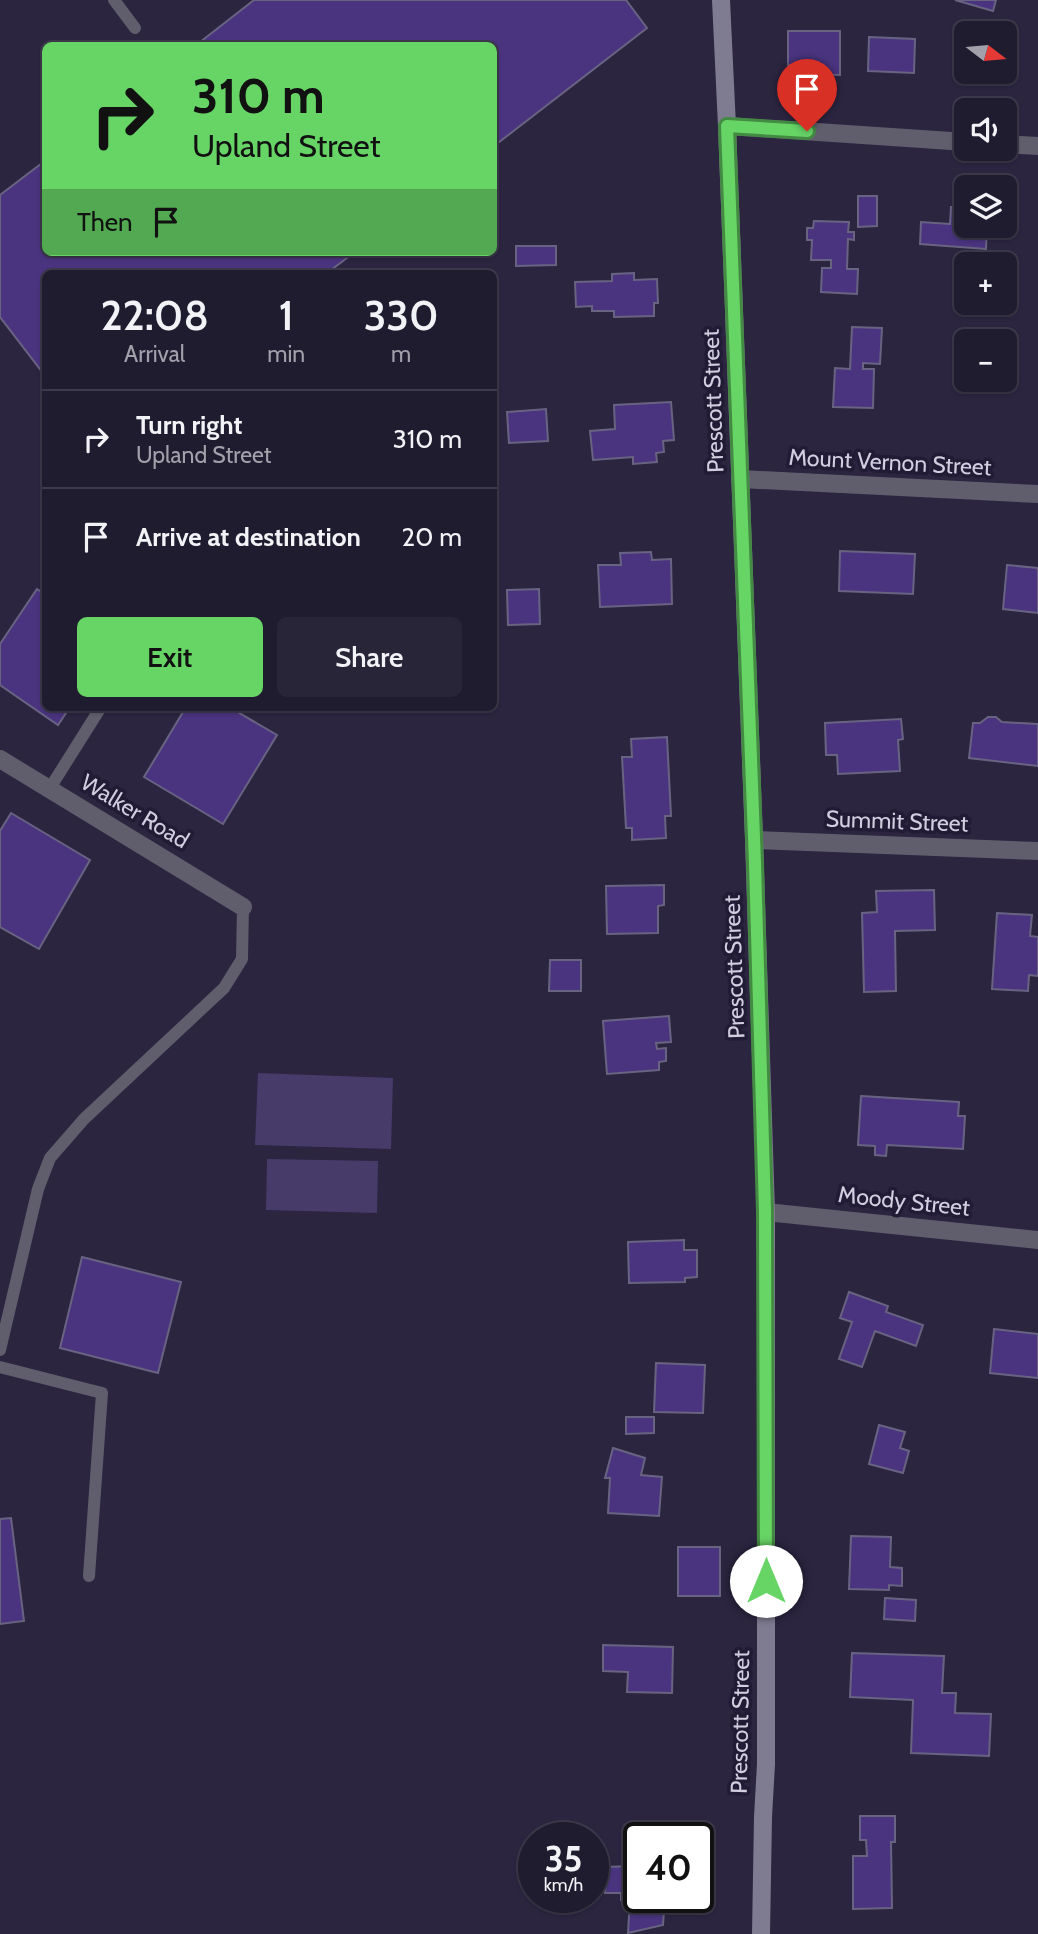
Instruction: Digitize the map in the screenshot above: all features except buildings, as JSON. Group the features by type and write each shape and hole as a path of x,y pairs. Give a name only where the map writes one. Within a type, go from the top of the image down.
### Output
{"street":[{"name":"Prescott Street","path":"720,0 754,840 765,1212 766,1764 761,1934"},
{"path":"727,126 954,141"},
{"path":"1017,145 1038,146"},
{"name":"Mount Vernon Street","path":"740,480 1038,494"},
{"name":"Walker Road","path":"0,759 243,907"},
{"name":"Summit Street","path":"754,840 1038,850"},
{"name":"Moody Street","path":"765,1212 1038,1240"}],"lane":[{"path":"114,0 135,28"},
{"path":"50,788 98,711"},
{"path":"0,1350 38,1189 50,1158 84,1119 224,988 242,959 243,907"},
{"path":"0,1367 102,1393 89,1576"}],"shaded area":[{"path":"258,1073 393,1078 391,1149 255,1145"},
{"path":"267,1159 378,1161 377,1213 266,1210"}],"route":[{"path":"766,1581 765,1212 755,864 727,126 807,131"}]}
